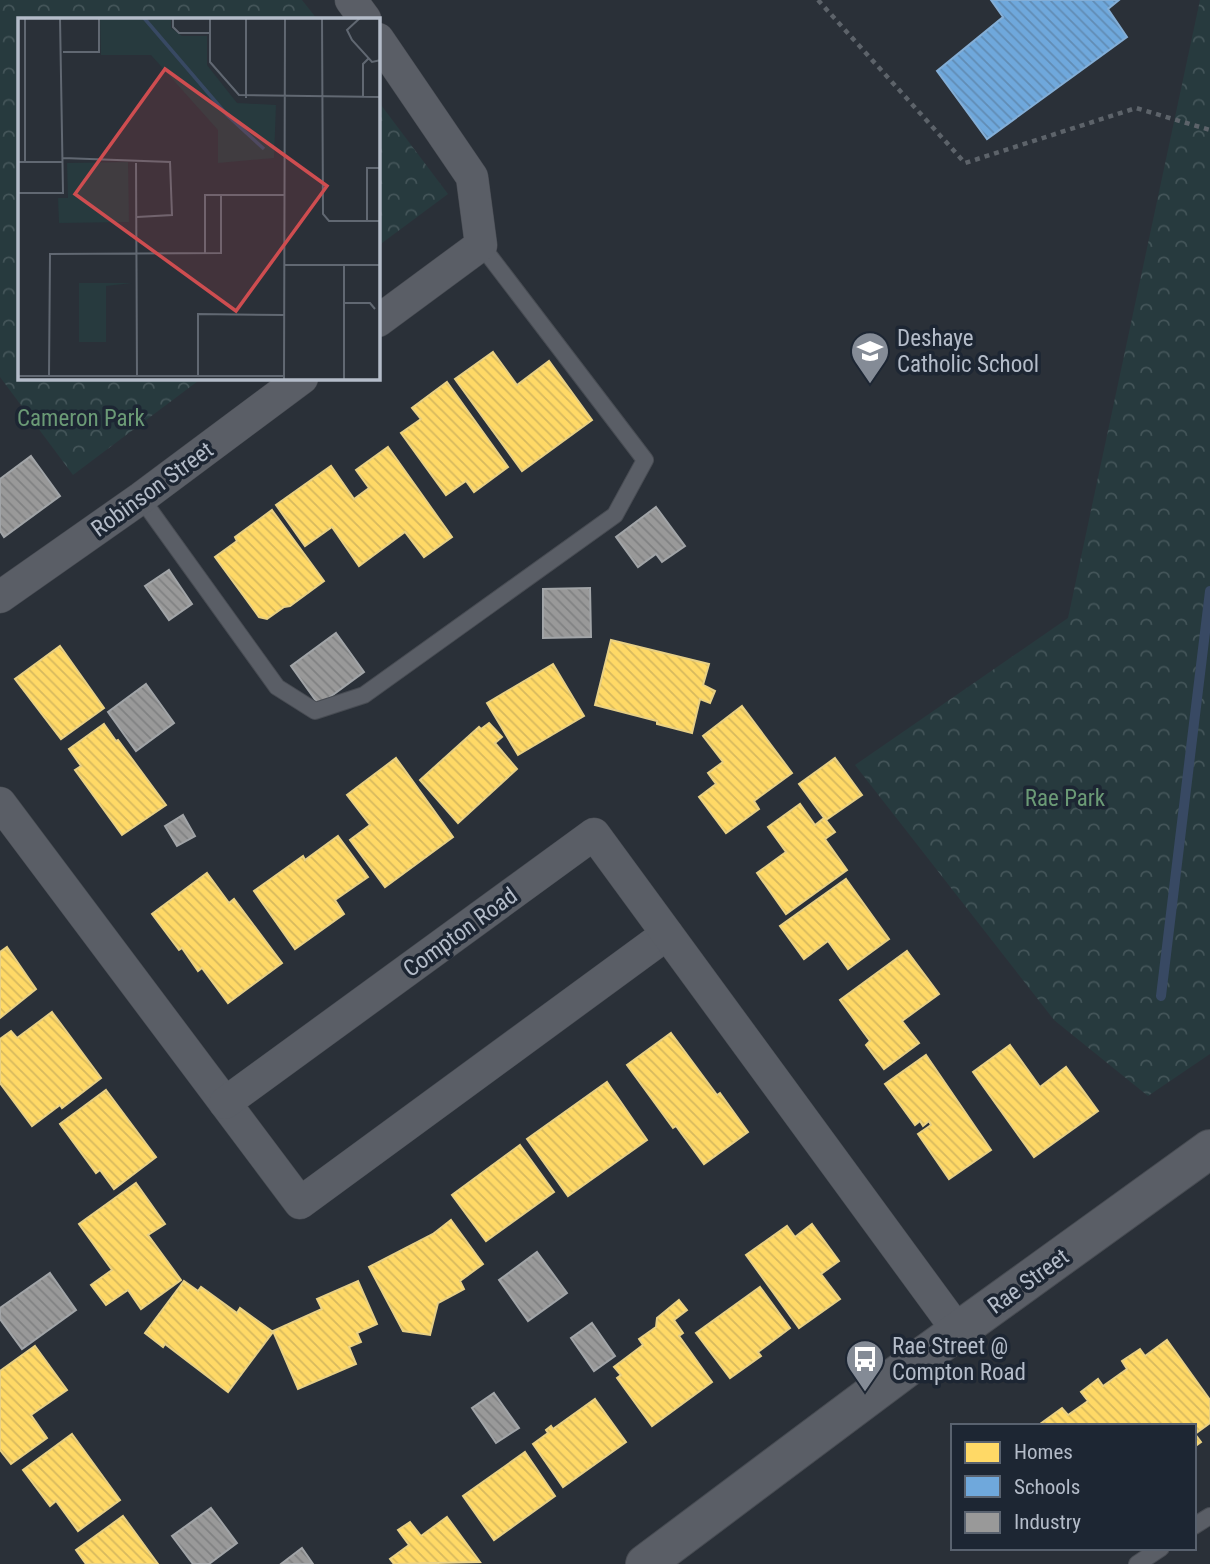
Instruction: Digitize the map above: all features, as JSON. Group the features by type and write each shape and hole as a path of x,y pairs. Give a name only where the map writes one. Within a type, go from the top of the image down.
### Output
{"street":[{"path":"351,0 364,18"},
{"path":"380,42 472,177 481,245 380,320"},
{"name":"Robinson Street","path":"0,597 141,498 299,380"},
{"path":"0,803 300,1203 667,934"},
{"name":"Compton Road","path":"225,1103 594,834 958,1331"},
{"name":"Rae Street","path":"645,1564 958,1331 1210,1149"}],"lane":[{"path":"141,498 277,687 315,711 364,695 615,515 645,460 481,245"},
{"path":"1137,1564 1158,1550"}],"path":[{"path":"818,0 965,163 1136,108 1210,130"}],"green space":[{"name":"Cameron Park","path":"0,0 302,0 316,18 18,18 18,380 199,380 73,475 0,377"},
{"name":"Rae Park","path":"1200,0 1210,0 1210,1054 1148,1096 1054,1020 855,765 1068,618"},
{"path":"380,104 448,194 380,245"}],"building: Homes":[{"path":"493,352 517,385 549,361 592,420 522,471 455,379"},
{"path":"447,382 508,467 474,492 466,481 446,495 401,433 421,419 412,408"},
{"path":"388,447 452,537 424,557 405,532 359,566 332,527 305,546 276,505 331,466 354,499 369,488 356,470"},
{"path":"272,510 324,581 267,619 259,617 215,557 237,541 235,537"},
{"path":"611,640 709,664 703,685 715,691 710,703 700,699 692,733 595,705"},
{"path":"60,646 104,708 61,739 15,679"},
{"path":"553,664 584,716 518,755 487,703"},
{"path":"742,706 792,773 754,801 759,809 726,833 699,797 716,784 708,773 723,762 703,736"},
{"path":"489,723 502,737 495,743 517,769 458,823 420,780 479,727 481,729"},
{"path":"104,724 166,805 122,835 75,770 81,766 69,749"},
{"path":"396,758 453,837 385,887 350,840 370,825 347,795"},
{"path":"835,758 862,795 826,820 835,832 825,839 847,870 786,914 757,873 786,852 768,827 800,804 815,825 824,818 799,784"},
{"path":"338,836 368,877 335,900 344,914 295,949 254,891 303,856 305,860"},
{"path":"207,873 229,903 234,899 282,963 228,1003 202,968 198,971 152,914"},
{"path":"846,879 889,939 848,969 828,941 804,959 780,926"},
{"path":"7,947 36,989 0,1018 0,952"},
{"path":"907,951 939,994 902,1021 919,1043 884,1069 866,1045 870,1041 840,1000"},
{"path":"52,1012 101,1078 62,1108 60,1105 32,1126 0,1083 0,1039 11,1031 17,1038"},
{"path":"671,1033 748,1132 704,1164 676,1126 673,1128 627,1065"},
{"path":"1010,1045 1040,1087 1066,1067 1098,1111 1034,1157 973,1072"},
{"path":"926,1055 991,1150 949,1179 918,1134 931,1125 929,1121 923,1126 920,1121 915,1125 885,1084"},
{"path":"607,1082 647,1140 568,1196 527,1139"},
{"path":"106,1090 156,1157 114,1189 100,1170 96,1173 60,1124"},
{"path":"520,1145 554,1192 486,1241 452,1195"},
{"path":"136,1183 165,1224 148,1235 181,1280 141,1309 128,1290 106,1305 91,1285 112,1270 79,1224"},
{"path":"451,1220 483,1264 460,1281 464,1289 438,1303 430,1335 403,1331 369,1267 433,1234"},
{"path":"812,1224 839,1261 821,1274 840,1299 799,1328 746,1255 787,1226 795,1237"},
{"path":"184,1281 198,1291 201,1287 237,1313 240,1308 273,1332 228,1392 165,1344 163,1347 145,1333"},
{"path":"358,1281 377,1324 357,1333 361,1342 349,1347 356,1364 298,1389 273,1331 322,1309 317,1299"},
{"path":"760,1287 790,1328 758,1352 761,1356 730,1378 696,1333"},
{"path":"679,1300 687,1310 674,1320 683,1333 679,1336 712,1382 652,1426 617,1378 621,1375 614,1367 643,1345 639,1339 656,1327 657,1318"},
{"path":"1167,1340 1210,1400 1210,1423 1196,1433 1196,1424 1040,1424 1062,1408 1068,1415 1088,1401 1081,1392 1098,1379 1103,1386 1127,1369 1122,1361 1140,1349 1145,1356"},
{"path":"35,1346 67,1390 31,1415 47,1438 11,1464 0,1450 0,1371"},
{"path":"595,1399 626,1442 563,1487 533,1444 548,1433 546,1430 551,1426 553,1429"},
{"path":"72,1434 120,1500 78,1531 56,1501 50,1506 23,1470"},
{"path":"525,1452 555,1496 494,1540 463,1496"},
{"path":"123,1516 158,1564 86,1564 76,1550"},
{"path":"447,1517 480,1562 394,1564 390,1559 409,1545 398,1530 410,1522 421,1536"}],"building: Schools":[{"path":"991,0 1119,0 1108,9 1127,37 987,139 937,71 1003,17"}],"building: Industry":[{"path":"31,456 60,496 4,537 0,531 0,479"},
{"path":"656,507 685,546 662,562 656,554 638,567 616,537"},
{"path":"169,570 192,604 169,620 145,586"},
{"path":"590,588 591,637 543,638 543,589"},
{"path":"336,633 364,672 319,705 291,666"},
{"path":"146,684 174,723 136,751 108,712"},
{"path":"183,815 195,836 177,846 165,826"},
{"path":"537,1252 567,1293 528,1321 499,1280"},
{"path":"50,1273 76,1310 22,1349 0,1319 0,1308"},
{"path":"592,1323 615,1356 594,1371 571,1338"},
{"path":"494,1393 519,1428 496,1443 472,1408"},
{"path":"211,1508 237,1543 209,1564 193,1564 172,1536"},
{"path":"302,1548 313,1564 281,1564"}],"waterway":[{"path":"1161,996 1210,591"}],"place":[{"name":"Deshaye Catholic School","path":"870,385"},
{"name":"Rae Street @ Compton Road","path":"865,1393"}]}
